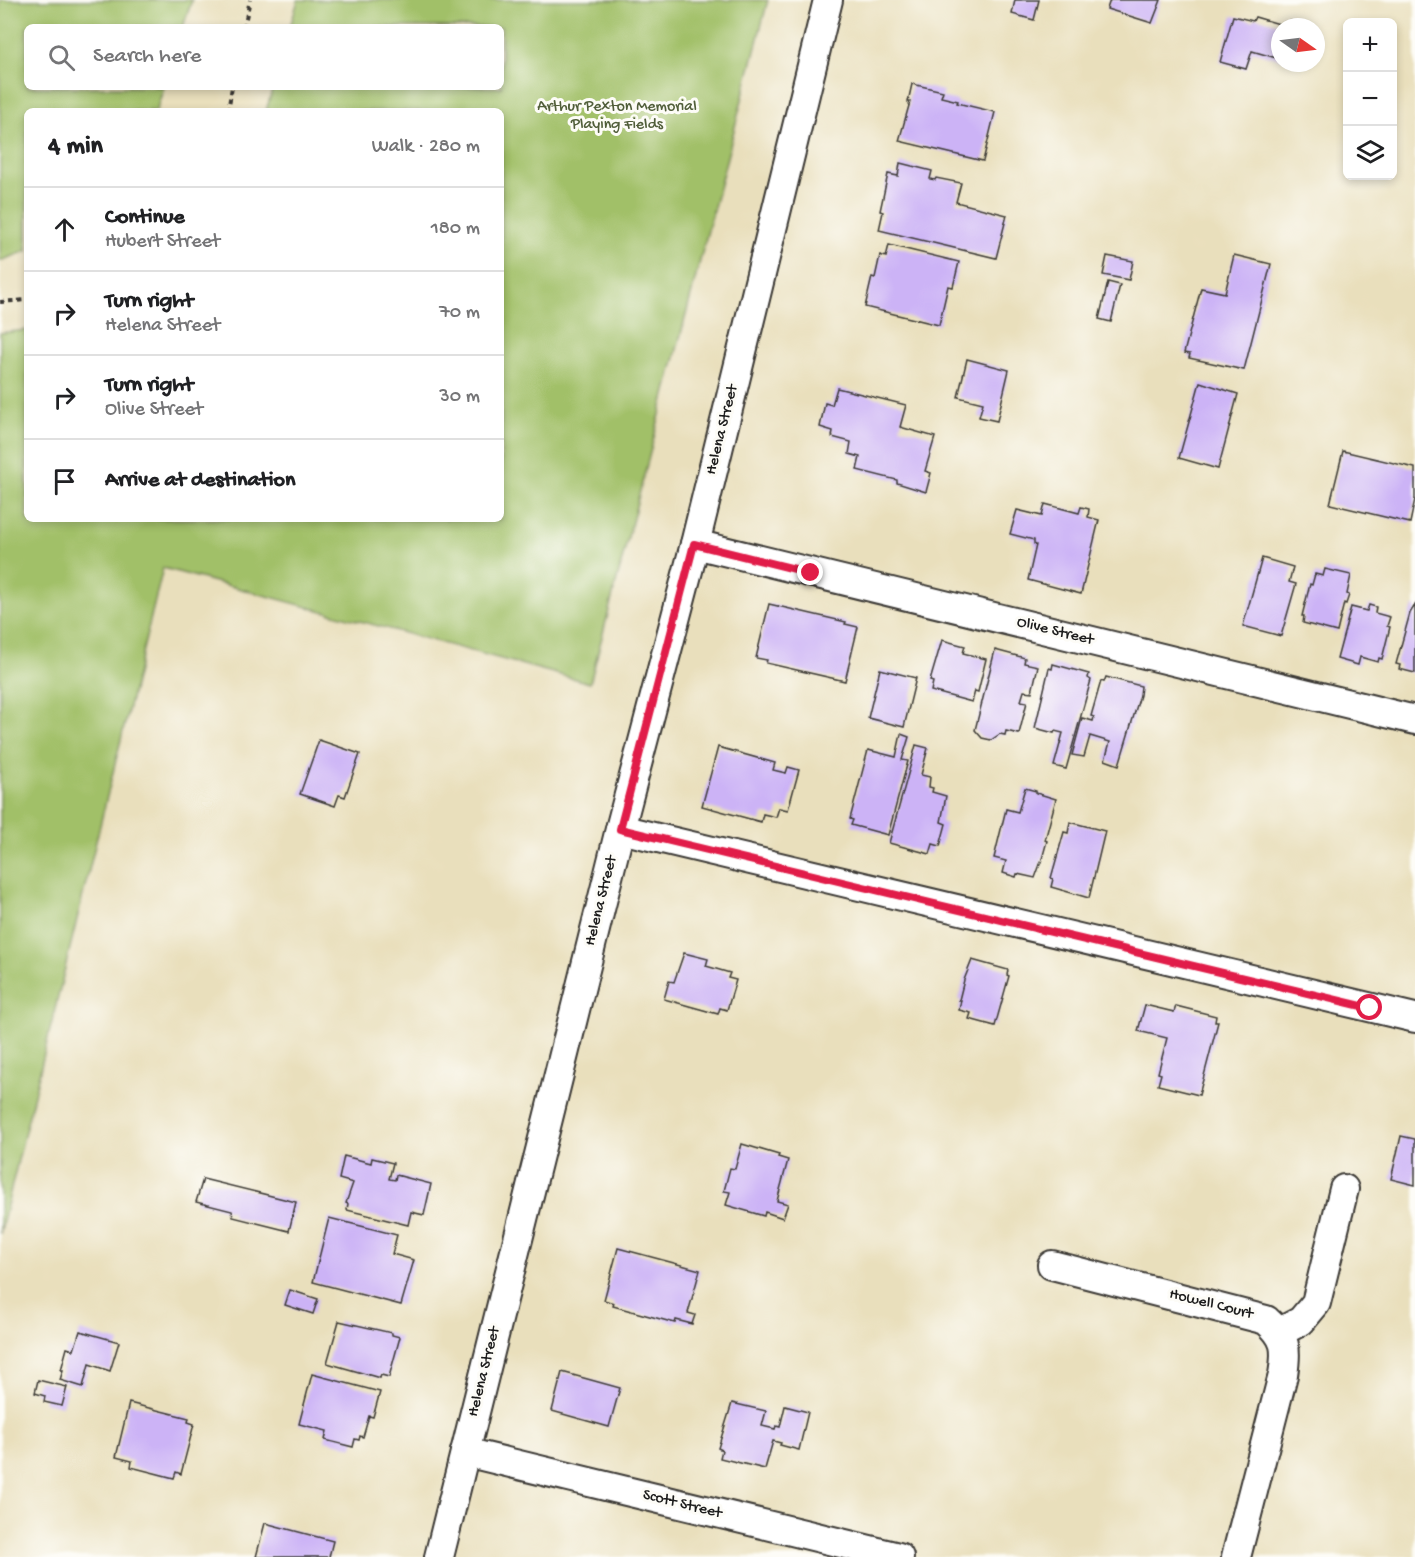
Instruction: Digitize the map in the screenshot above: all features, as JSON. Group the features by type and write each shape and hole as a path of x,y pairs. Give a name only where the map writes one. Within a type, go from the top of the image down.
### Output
{"street":[{"name":"Helena Street","path":"439,1557 620,829 694,544 828,0"},
{"name":"Olive Street","path":"694,544 1415,720"},
{"path":"620,829 1415,1018"},
{"path":"1236,1557 1283,1375 1286,1352 1280,1332 1301,1321 1316,1303 1344,1189"},
{"name":"Howell Court","path":"1052,1265 1266,1320 1280,1332"},
{"name":"Scott Street","path":"465,1452 899,1557"}],"path":[{"path":"245,24 250,0"},
{"path":"228,108 232,90"},
{"path":"0,302 24,300"}],"green space":[{"path":"0,0 192,0 184,24 24,24 24,90 163,90 157,108 24,108 24,252 0,261"},
{"name":"Arthur Pexton Memorial Playing Fields","path":"298,0 768,0 590,683 163,568 0,1234 0,333 24,330 24,522 504,522 504,108 267,108 272,90 504,90 504,24 291,24"}],"building":[{"path":"1015,0 1039,0 1034,20 1012,14"},
{"path":"1110,0 1161,0 1152,23 1107,9"},
{"path":"1233,16 1253,21 1255,17 1271,22 1271,56 1252,51 1246,69 1220,62"},
{"path":"912,84 943,91 941,97 958,101 957,103 995,112 983,161 899,141 910,102 908,102"},
{"path":"900,163 932,171 930,179 961,183 956,202 1007,215 996,258 879,230 883,212 880,211 888,174 898,176"},
{"path":"889,245 959,262 953,287 948,286 939,325 865,307 880,255 886,257"},
{"path":"1234,255 1271,264 1244,370 1189,358 1190,354 1184,353 1201,288 1225,293"},
{"path":"1107,256 1133,261 1129,280 1103,275"},
{"path":"1108,282 1120,285 1111,322 1099,319"},
{"path":"967,359 1009,370 997,421 979,417 983,403 958,397"},
{"path":"1200,382 1238,394 1218,469 1179,458"},
{"path":"837,388 906,405 900,427 935,437 925,471 931,473 926,492 897,483 897,480 857,470 860,457 849,454 851,442 832,437 833,431 820,427 825,403 832,405"},
{"path":"1343,451 1415,468 1415,499 1410,523 1330,504"},
{"path":"1045,504 1079,513 1081,507 1089,509 1088,517 1099,520 1081,594 1028,580 1036,545 1034,540 1010,534 1017,510 1042,516"},
{"path":"1262,558 1293,567 1289,582 1296,584 1281,636 1243,626"},
{"path":"1325,569 1351,575 1347,594 1349,595 1346,604 1344,603 1337,632 1303,623 1304,616 1302,616 1310,584 1312,585 1315,574 1323,576"},
{"path":"769,604 846,622 845,624 858,627 845,681 766,663 767,660 756,658"},
{"path":"1369,605 1376,607 1375,613 1390,617 1387,626 1390,627 1382,659 1379,658 1378,662 1360,657 1358,665 1337,659 1351,607 1367,611"},
{"path":"1415,605 1415,673 1399,669 1400,665 1396,664 1410,613"},
{"path":"942,640 965,646 963,653 986,659 978,692 975,691 972,702 931,691 933,682 930,681"},
{"path":"995,650 1025,658 1024,663 1038,666 1032,692 1024,691 1021,701 1027,702 1019,734 1006,731 1005,735 1000,734 991,740 982,738 975,730"},
{"path":"1053,664 1089,674 1088,678 1091,680 1066,769 1054,766 1063,733 1035,728 1049,668 1052,669"},
{"path":"880,669 916,678 904,727 868,718"},
{"path":"1106,677 1141,686 1119,765 1105,760 1110,742 1090,736 1084,757 1072,755 1082,718 1093,721 1094,717 1091,716 1101,681 1104,682"},
{"path":"901,734 909,737 902,760 908,761 888,835 851,825 853,820 850,819 868,750 896,757"},
{"path":"319,740 360,754 345,797 339,795 335,806 300,794"},
{"path":"916,745 928,748 921,775 930,777 929,787 933,788 932,792 946,796 941,822 946,824 940,846 933,844 930,854 889,843"},
{"path":"718,747 775,763 773,770 786,773 788,767 799,770 788,810 779,808 776,817 763,814 761,822 702,806"},
{"path":"1025,788 1056,799 1045,840 1047,841 1035,878 1017,874 1016,877 1003,873 1006,861 994,858 1006,809 1018,812"},
{"path":"1070,822 1105,831 1089,898 1051,887 1053,879 1051,878 1064,832 1068,833"},
{"path":"684,953 708,959 706,966 730,973 728,978 736,980 727,1010 720,1008 718,1014 664,999 669,981 674,982"},
{"path":"972,960 1008,970 1007,975 1009,976 995,1026 969,1019 971,1013 959,1010 964,980"},
{"path":"1145,1005 1174,1012 1176,1006 1216,1016 1215,1022 1218,1022 1199,1095 1158,1085 1161,1074 1158,1073 1167,1038 1138,1031"},
{"path":"1401,1136 1415,1139 1415,1185 1391,1179"},
{"path":"742,1144 788,1160 777,1201 788,1204 783,1218 765,1212 764,1216 726,1205 730,1192 724,1191 730,1168 735,1169"},
{"path":"344,1156 371,1163 372,1158 393,1163 389,1179 395,1180 396,1175 431,1184 424,1215 411,1212 408,1225 347,1210 348,1204 346,1203 353,1183 339,1179"},
{"path":"203,1179 296,1202 289,1231 233,1217 232,1211 196,1202"},
{"path":"329,1218 397,1235 392,1254 414,1260 401,1305 313,1282"},
{"path":"618,1248 700,1270 688,1313 695,1315 692,1324 676,1320 675,1323 613,1306 614,1303 604,1300"},
{"path":"290,1290 318,1299 313,1314 285,1305"},
{"path":"339,1321 392,1333 400,1337 389,1377 381,1375 380,1378 327,1363"},
{"path":"80,1331 119,1342 110,1371 89,1364 83,1387 60,1380 67,1348 74,1350"},
{"path":"562,1372 620,1388 609,1427 552,1411"},
{"path":"312,1374 380,1392 373,1417 369,1416 363,1437 360,1436 359,1440 355,1439 353,1447 325,1440 327,1431 299,1424"},
{"path":"38,1380 67,1387 62,1406 44,1402 45,1396 35,1393"},
{"path":"129,1403 189,1418 188,1422 194,1424 181,1474 176,1472 174,1478 131,1467 132,1461 116,1457"},
{"path":"732,1403 766,1411 762,1426 775,1429 776,1426 780,1427 785,1406 808,1412 799,1450 773,1441 765,1469 720,1458 722,1450 718,1448"},
{"path":"265,1523 333,1541 329,1557 256,1557"}],"route":[{"path":"811,573 694,544 620,829 1370,1008"}]}
